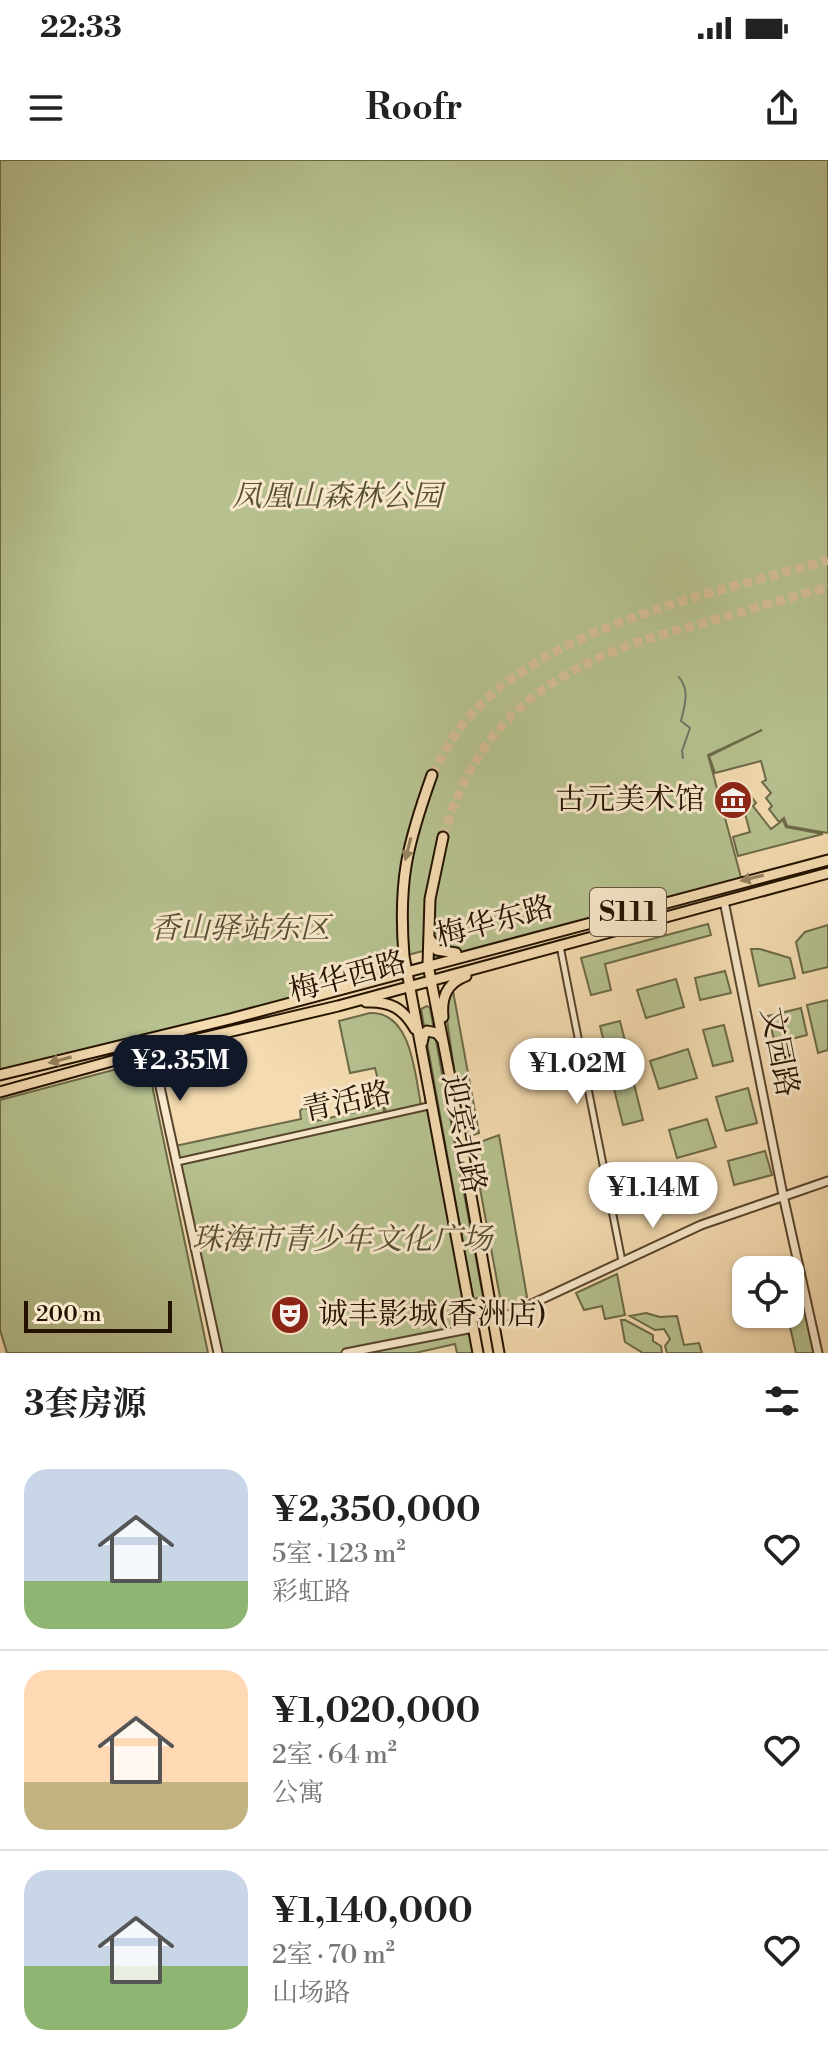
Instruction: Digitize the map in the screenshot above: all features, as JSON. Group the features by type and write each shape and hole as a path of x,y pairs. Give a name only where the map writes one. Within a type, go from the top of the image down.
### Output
{"main road":[{"name":"迎宾北路","path":"432,775 403,870 402,924 407,971 478,1353"},
{"name":"迎宾北路","path":"443,837 432,888 428,965 499,1353"},
{"name":"梅华东路","path":"407,971 828,860"},
{"name":"梅华东路","path":"430,981 828,873"},
{"path":"428,933 434,947 447,953 503,940 530,938"},
{"path":"449,1072 442,1008 447,989 459,978 516,962 538,950"},
{"name":"梅华西路","path":"0,1075 230,1019 407,971"},
{"name":"梅华西路","path":"0,1092 152,1050 430,981"},
{"path":"338,1006 371,1002 390,1004 404,1012 421,1042"},
{"path":"421,1042 427,1031 437,1033 442,1039"}],"street":[{"name":"文园路","path":"724,901 818,1353"},
{"path":"560,945 622,1262"},
{"path":"152,1050 218,1353"},
{"name":"青活路","path":"177,1162 433,1105"},
{"path":"493,1322 701,1225 828,1181"},
{"path":"346,1353 473,1328"}],"green space":[{"name":"凤凰山森林公园","path":"0,160 828,160 828,833 787,826 784,818 779,822 769,809 772,806 766,798 771,793 762,782 766,780 761,761 715,773 709,756 762,730 708,755 742,881 428,965 429,912 443,837 439,833 426,898 423,951 408,955 403,870 406,971 0,1076"},
{"path":"751,796 756,803 753,806 771,829 783,820 786,827 823,834 738,856 733,837 750,832 742,803"},
{"path":"708,924 711,935 605,964 611,990 591,995 581,958"},
{"path":"828,925 828,967 803,973 796,942 805,932"},
{"path":"751,949 790,958 795,978 759,986"},
{"path":"725,971 731,993 700,1000 695,978"},
{"path":"676,979 684,1007 646,1018 637,990"},
{"path":"453,991 479,1133 464,1138 445,1006 448,994"},
{"path":"828,1000 828,1050 818,1053 807,1005"},
{"path":"430,1008 483,1297 473,1299 421,1009"},
{"path":"801,1008 807,1035 775,1043 768,1016"},
{"path":"370,1013 384,1015 395,1022 403,1034 409,1047 421,1105 386,1113 375,1068 350,1073 339,1021"},
{"path":"620,1021 629,1057 609,1062 600,1026"},
{"path":"724,1025 733,1061 713,1066 703,1030"},
{"path":"688,1049 697,1078 659,1089 650,1061"},
{"path":"147,1061 208,1353 7,1353 0,1330 0,1100"},
{"path":"634,1084 643,1120 623,1125 614,1089"},
{"path":"748,1088 757,1123 726,1131 716,1097"},
{"name":"珠海市青少年文化广场","path":"383,1106 385,1116 433,1106 473,1328 346,1353 218,1353 175,1146 301,1119 300,1111 303,1108 312,1110 315,1121"},
{"path":"707,1119 716,1147 677,1158 669,1130"},
{"path":"499,1135 527,1297 514,1303 500,1297 472,1145"},
{"path":"765,1151 772,1175 734,1185 728,1161"},
{"path":"617,1274 625,1315 605,1319 602,1306 584,1310 576,1293"},
{"path":"804,1299 816,1353 796,1353 790,1328 804,1328"},
{"path":"646,1313 660,1317 677,1316 684,1345 699,1343 702,1353 667,1353 665,1346 670,1339 664,1329 655,1330 630,1316"},
{"path":"621,1320 653,1335 653,1341 661,1346 662,1353 643,1353 625,1342"},
{"path":"469,1331 473,1353 457,1353 455,1344 415,1353 363,1353"}],"waterway":[{"path":"679,677 686,693 681,721 690,728 682,751 683,758"}],"tunnel":[{"path":"432,775 468,718 502,686 542,659 587,636 635,617 828,560"},
{"path":"443,837 456,799 473,766 514,713 540,691 570,672 640,641 828,587"}],"place":[{"name":"古元美术馆","path":"733,800"},
{"name":"诚丰影城(香洲店)","path":"290,1315"}],"park label":[{"name":"香山驿站东区","path":"240,929"}]}
